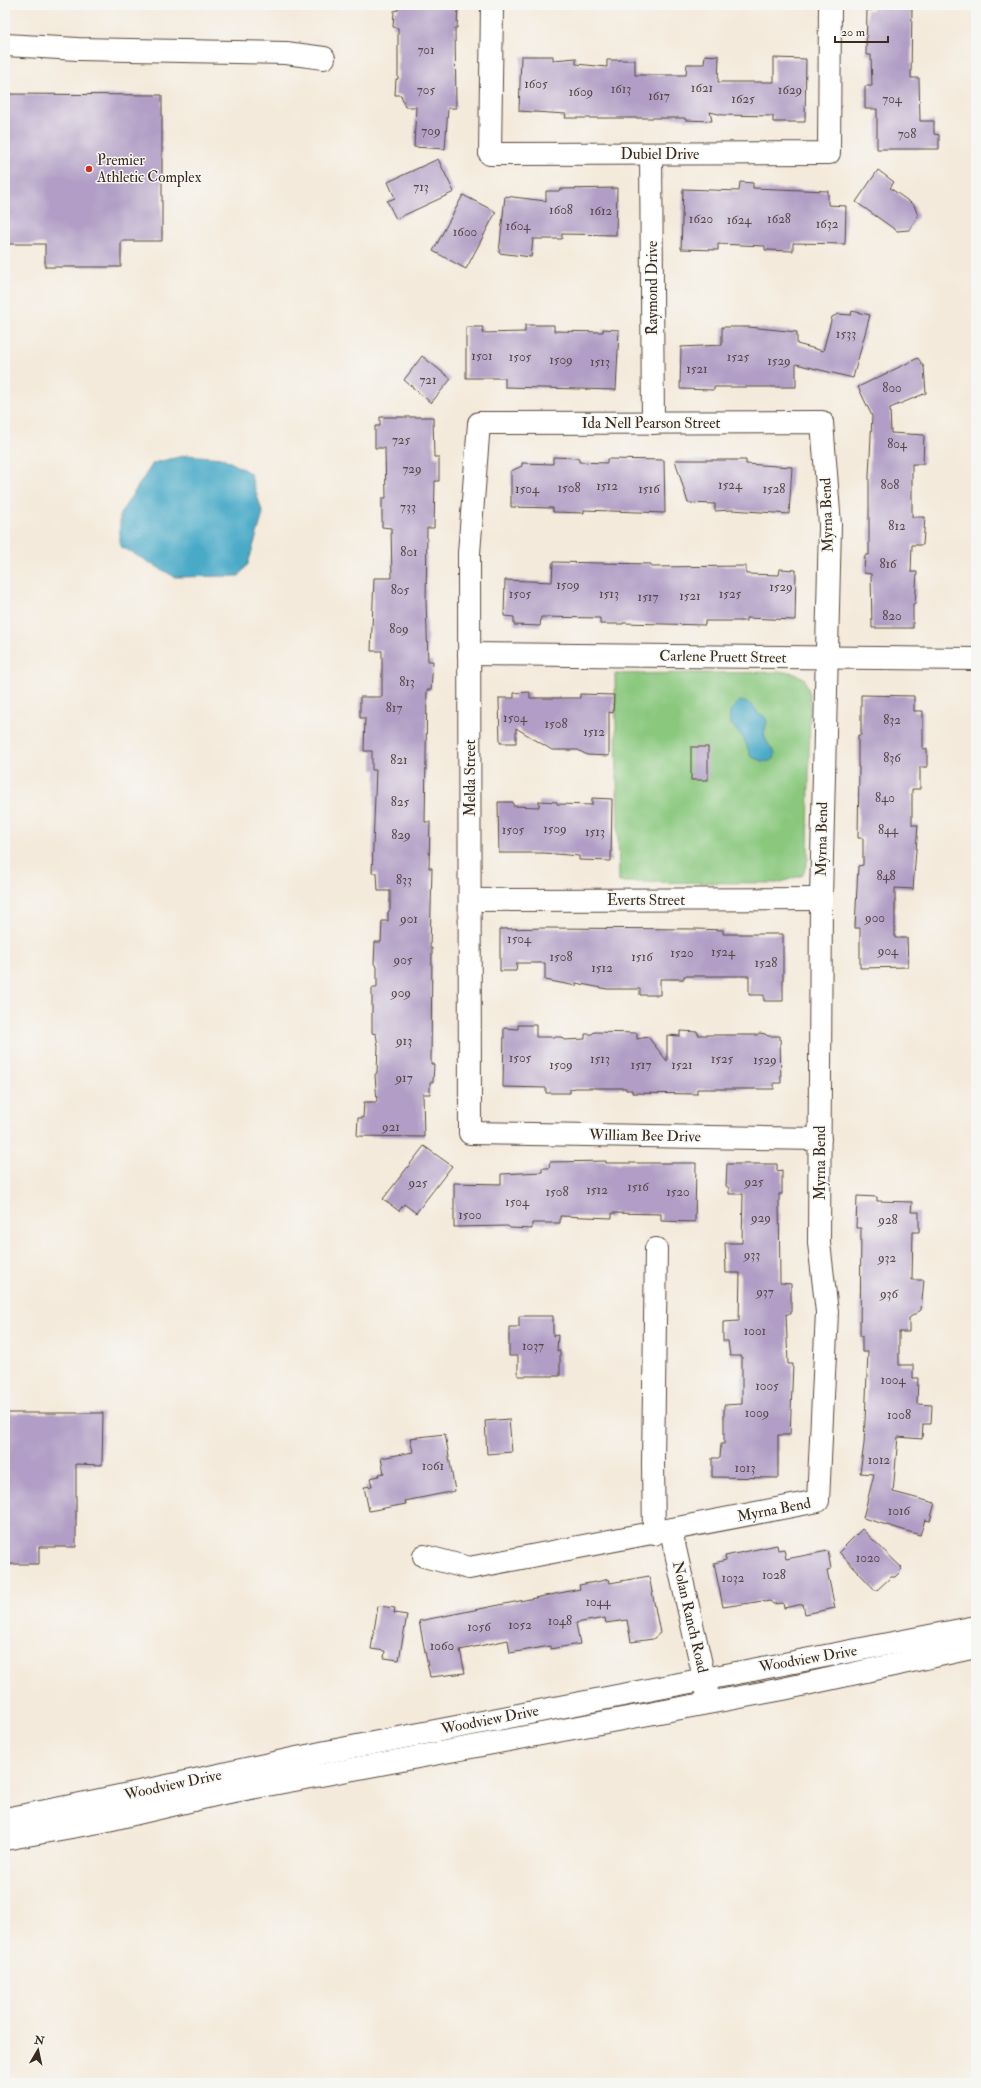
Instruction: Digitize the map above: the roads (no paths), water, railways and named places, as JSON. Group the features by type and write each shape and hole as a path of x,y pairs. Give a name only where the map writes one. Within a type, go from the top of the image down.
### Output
{"street":[{"name":"Dubiel Drive","path":"492,5 490,154 829,153 830,5"},
{"path":"5,45 78,49 286,53 324,58"},
{"name":"Raymond Drive","path":"651,154 652,423"},
{"name":"Ida Nell Pearson Street","path":"479,423 822,422"},
{"name":"Myrna Bend","path":"424,1556 469,1568 818,1501 827,1312 820,1243 820,1139 821,899 830,525 822,422"},
{"name":"Melda Street","path":"470,1133 471,900 469,553 479,423"},
{"name":"Carlene Pruett Street","path":"469,654 976,659"},
{"name":"Everts Street","path":"471,900 821,899"},
{"name":"William Bee Drive","path":"470,1133 820,1139"},
{"name":"Nolan Ranch Road","path":"656,1249 653,1463 662,1532 704,1678 709,1703"},
{"name":"Woodview Drive","path":"49,1821 320,1753 704,1678 810,1660 976,1627"},
{"name":"Woodview Drive","path":"5,1839 19,1823 49,1821 99,1822 220,1794 322,1774 790,1688 976,1647"},
{"path":"320,1753 322,1774"}],"water":[{"path":"187,455 223,458 250,473 263,514 248,564 239,576 175,577 120,546 120,514 153,463"},
{"path":"740,701 751,705 755,708 758,714 764,716 767,721 764,735 775,753 774,759 771,761 765,762 751,757 744,739 730,723 730,711"}],"place":[{"name":"Premier Athletic Complex","path":"89,169"}]}
